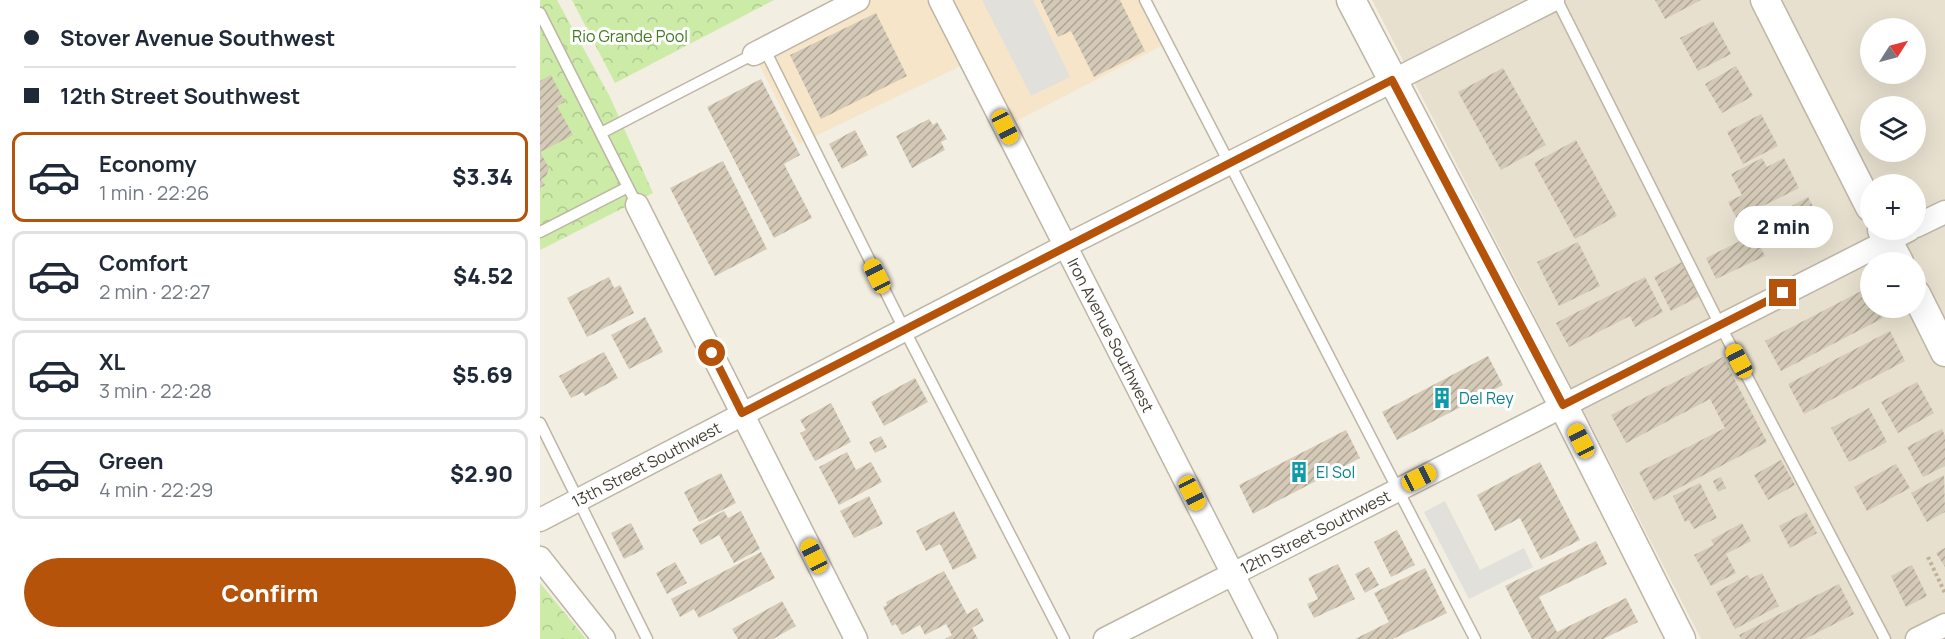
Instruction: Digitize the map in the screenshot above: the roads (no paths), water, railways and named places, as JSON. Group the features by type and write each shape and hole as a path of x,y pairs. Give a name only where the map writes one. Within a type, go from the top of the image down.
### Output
{"street":[{"path":"759,51 858,0"},
{"name":"Iron Avenue Southwest","path":"940,0 1266,639"},
{"path":"1351,0 1563,405 1681,639"},
{"name":"13th Street Southwest","path":"540,520 1066,245 1555,0"},
{"path":"1765,0 1860,187"},
{"path":"632,196 856,639"},
{"path":"1926,221 1945,212"},
{"name":"12th Street Southwest","path":"1106,639 1720,325 1895,240"},
{"path":"1926,314 1945,352"},
{"path":"540,558 604,639"},
{"path":"1917,639 1945,625"}],"lane":[{"path":"1145,0 1475,639"},
{"path":"1555,0 1720,325 1885,639"},
{"path":"540,13 632,196 540,232"},
{"path":"601,133 759,51 1064,639"},
{"path":"540,423 647,639"}],"place":[{"name":"Del Rey","path":"1442,398"},
{"name":"El Sol","path":"1299,472"}],"park label":[{"name":"Rio Grande Pool","path":"630,36"}]}
